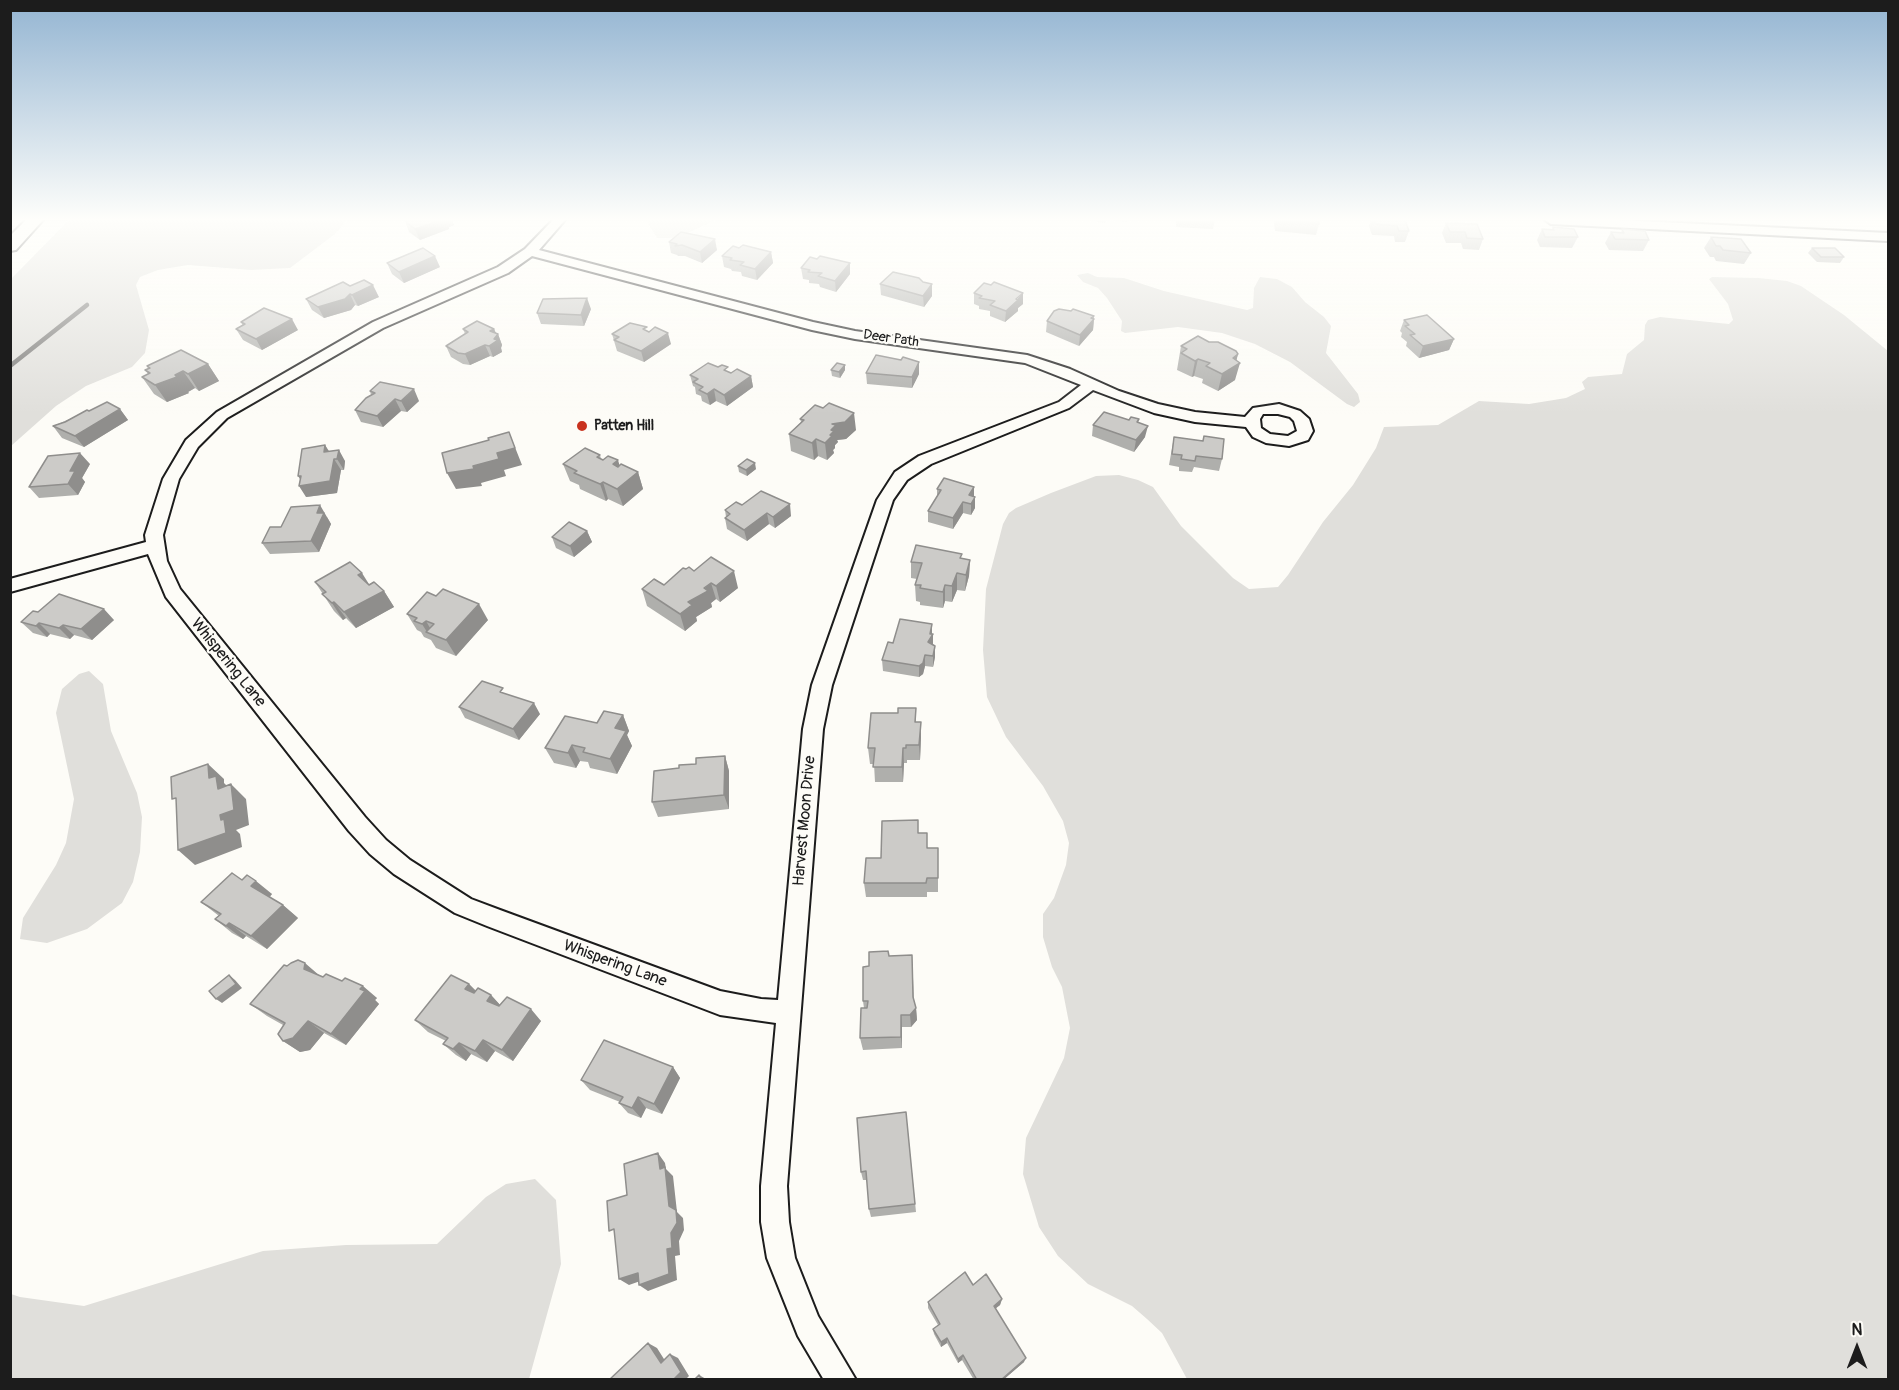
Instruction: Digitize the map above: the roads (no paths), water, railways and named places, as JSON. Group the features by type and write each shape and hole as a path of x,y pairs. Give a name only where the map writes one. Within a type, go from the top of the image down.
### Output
{"street":[{"path":"154,540 164,498 180,462 192,444 222,415 361,334 396,316 472,285"},
{"name":"Deer Path","path":"655,285 812,326 1027,359 1154,408 1195,417 1251,423"},
{"name":"Harvest Moon Drive","path":"841,1380 808,1326 793,1292 781,1258 775,1222 775,1175 813,729 827,665 886,497 901,476 919,463 1064,405 1092,384"},
{"path":"10,574 154,540"},
{"path":"10,586 154,540"},
{"name":"Whispering Lane","path":"154,540 163,576 172,592 357,824 378,847 402,867 463,906 495,919 720,1003 761,1011 788,1012"}],"waterway":[{"path":"10,366 87,305"}],"place":[{"name":"Patten Hill","path":"582,426"}]}
